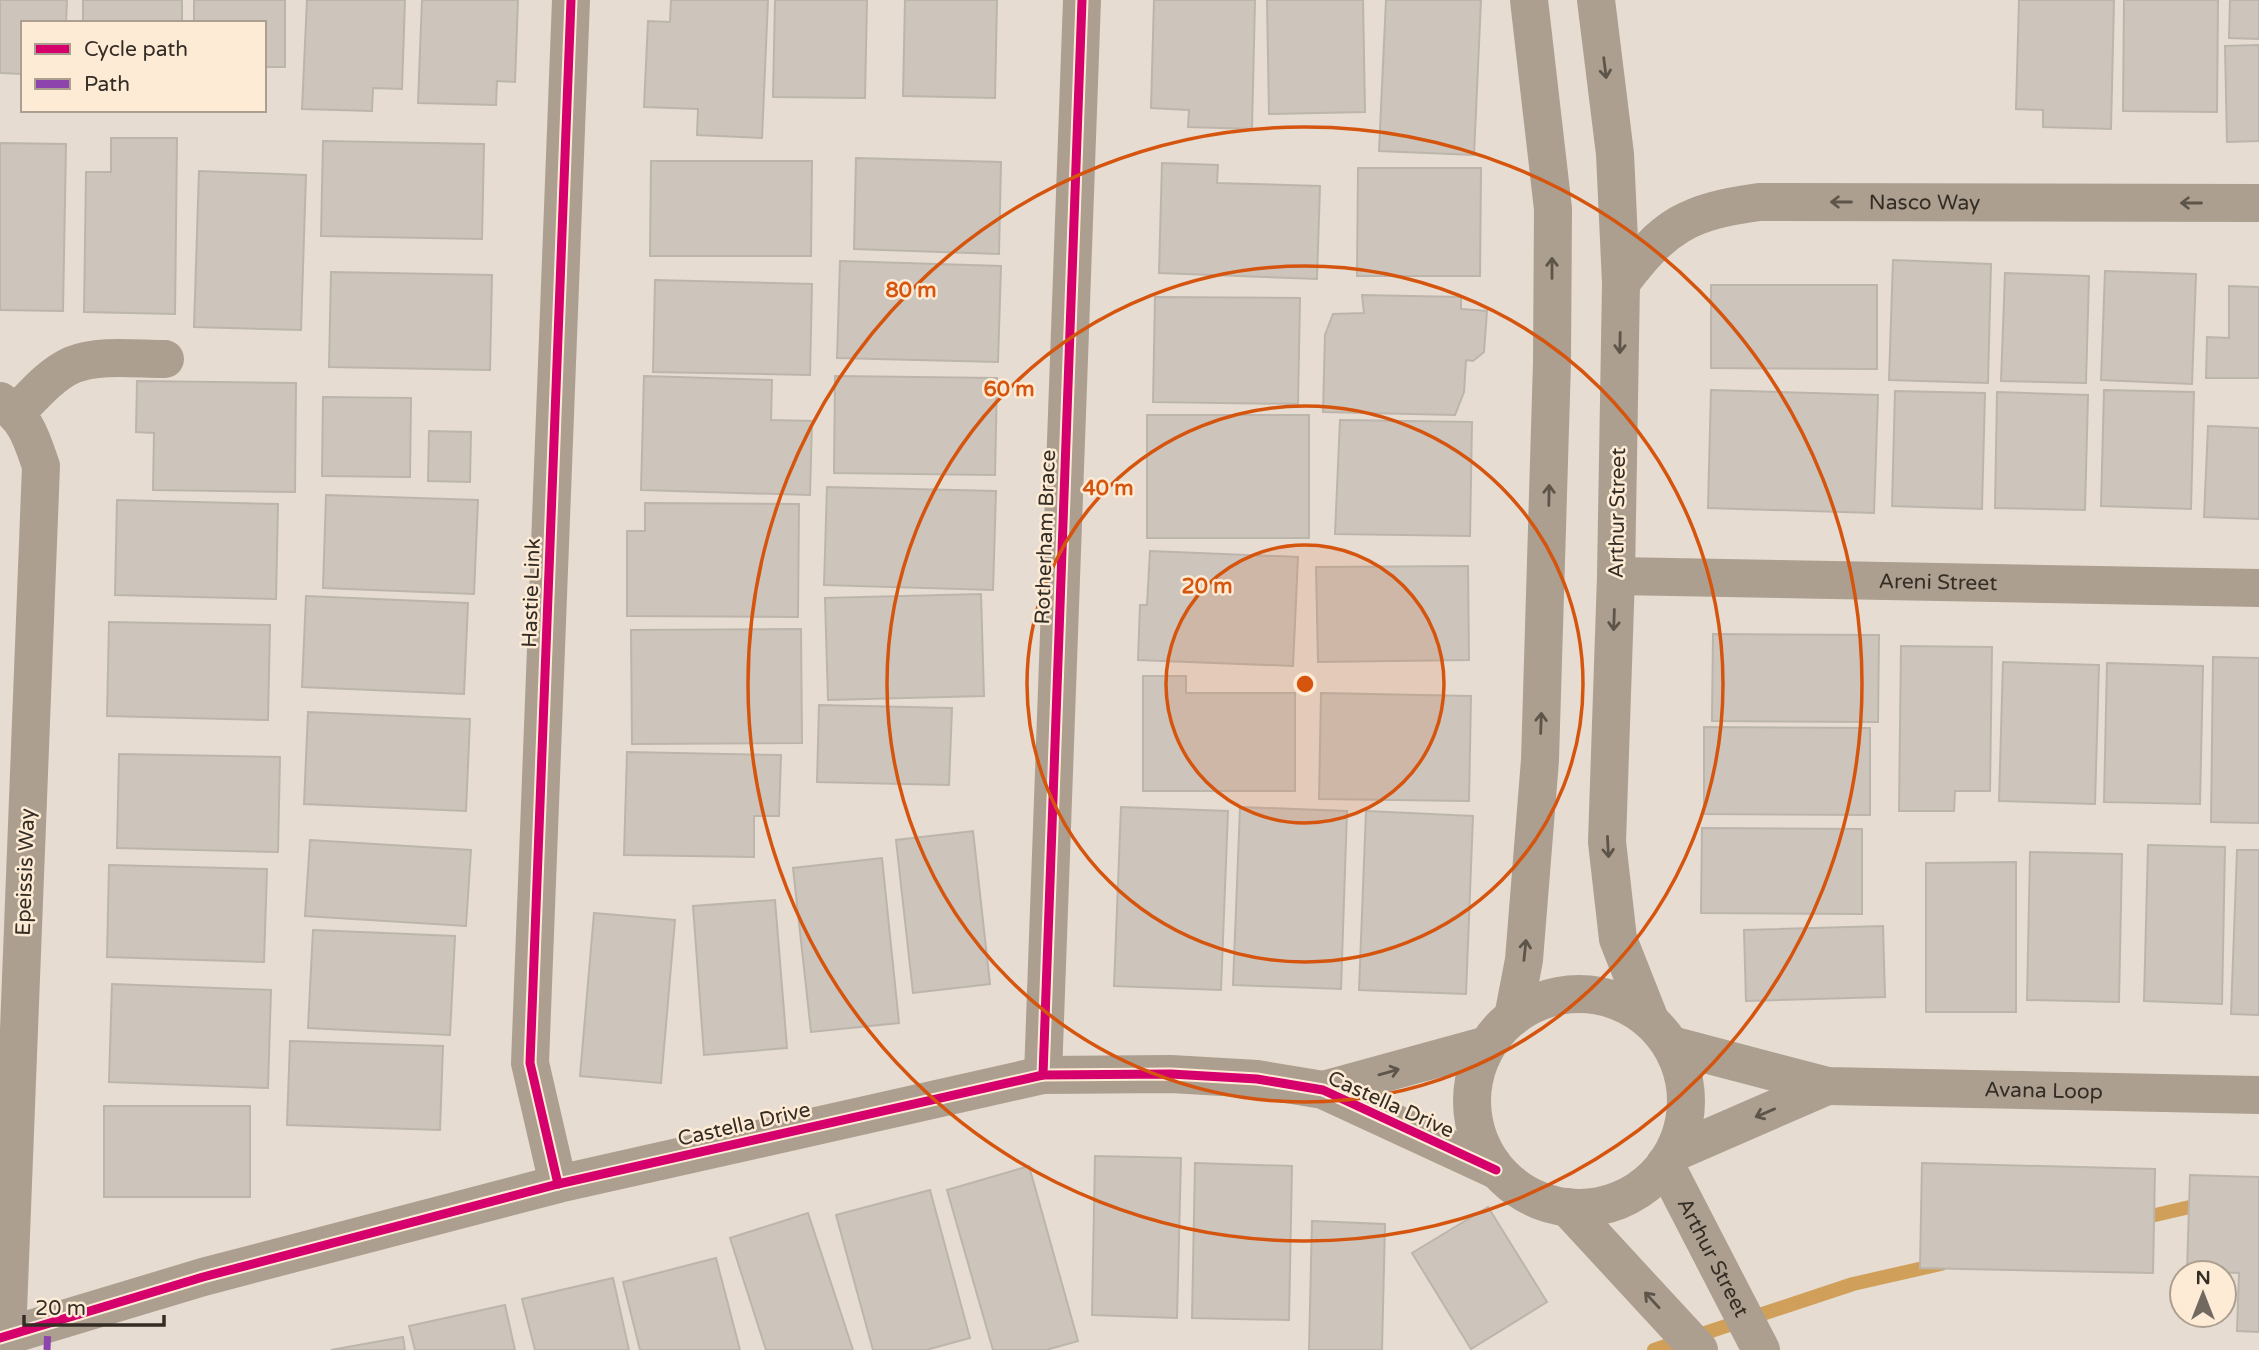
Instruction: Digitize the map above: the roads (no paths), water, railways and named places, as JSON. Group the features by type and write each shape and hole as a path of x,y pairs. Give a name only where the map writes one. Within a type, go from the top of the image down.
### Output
{"street":[{"name":"Hastie Link","path":"558,1184 530,1063 571,0"},
{"name":"Rotherham Brace","path":"1043,1075 1082,0"},
{"path":"1513,1017 1524,960 1539,760 1552,362 1553,209 1529,0"},
{"name":"Arthur Street","path":"1596,0 1615,154 1621,283 1616,576 1607,842 1618,939 1660,1033"},
{"name":"Nasco Way","path":"1621,283 1659,237 1686,219 1720,207 1759,202 2259,203"},
{"name":"Epeissis Way","path":"4,1338 41,466 29,432 8,406 72,365 100,359 165,359"},
{"name":"Areni Street","path":"1616,576 2259,588"},
{"path":"1582,994 1618,1001 1660,1033 1682,1071 1686,1099 1683,1127 1669,1159 1646,1184 1623,1199 1595,1207 1567,1207 1541,1201 1529,1195 1496,1170 1479,1141 1471,1109 1474,1075 1487,1045 1513,1017 1545,999 1582,994"},
{"name":"Avana Loop","path":"1660,1033 1827,1086 2259,1095"},
{"name":"Castella Drive","path":"1324,1090 1487,1045"},
{"name":"Castella Drive","path":"4,1338 47,1337 203,1277 558,1184 1043,1075 1171,1074 1257,1079 1324,1090 1496,1170"},
{"name":"Avana Loop","path":"1669,1159 1827,1086"},
{"name":"Arthur Street","path":"1669,1159 1761,1350"},
{"path":"1567,1207 1699,1350"}],"waterway":[{"path":"2138,1219 2207,1203"},
{"path":"1654,1350 1853,1284 1941,1264"}]}
